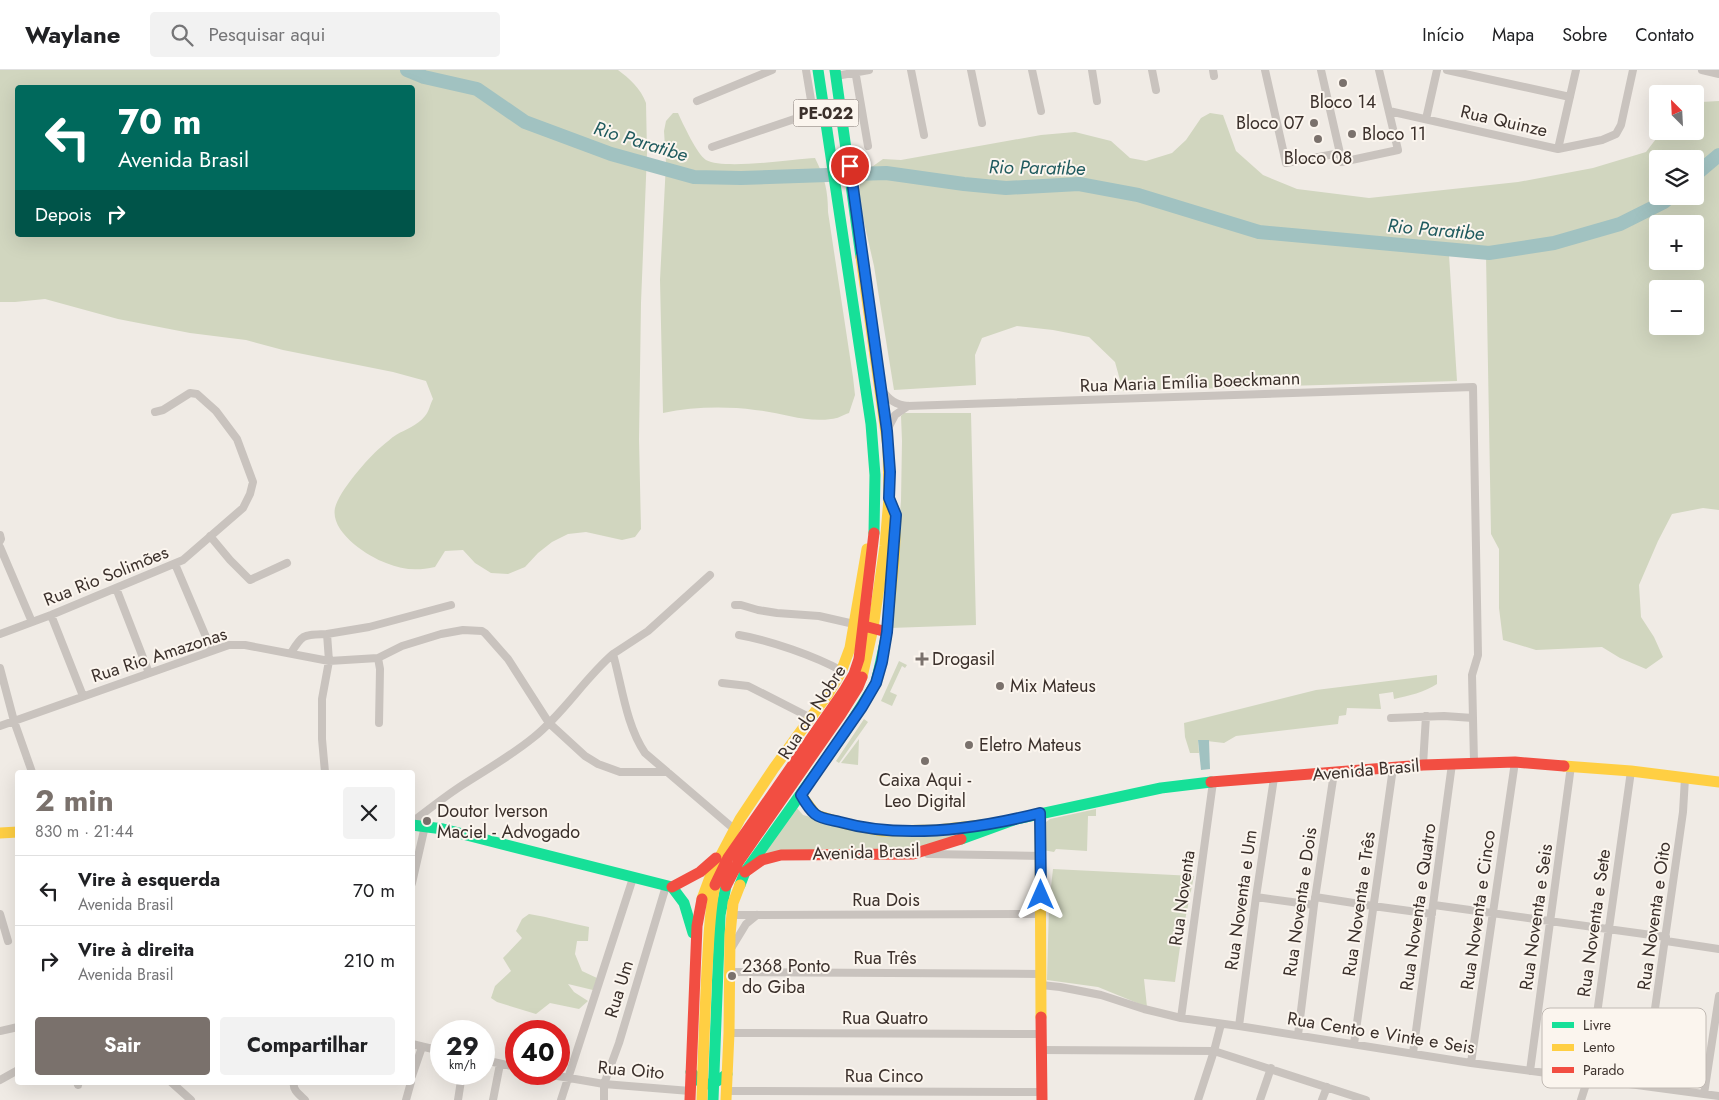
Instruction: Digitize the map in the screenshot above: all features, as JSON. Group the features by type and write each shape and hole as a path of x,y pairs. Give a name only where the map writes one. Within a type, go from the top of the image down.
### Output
{"main road":[{"name":"PE-022","path":"713,1100 708,1084 708,953 712,900 716,883 728,858 822,724 854,674 859,659 875,523 874,446 868,395 852,298 837,180 818,70"},
{"name":"PE-022","path":"702,1100 708,1084 717,964 726,915 727,884 739,861 858,687 864,669 863,626 885,546 890,472 887,431 836,73"},
{"name":"PE-022","path":"726,915 745,872 858,714 876,683 887,632 896,515 889,498"},
{"path":"863,626 887,632"},
{"name":"Rua do Nobre","path":"690,1095 696,947 700,903 718,857 734,829 842,671 849,651 863,626"},
{"name":"Avenida Brasil","path":"801,795 816,815 846,824 883,831 976,826 1161,788 1213,782 1474,762 1515,762 1571,766 1719,782"},
{"path":"778,764 788,770"},
{"path":"1040,813 1042,856 1042,1096"},
{"name":"Avenida Brasil","path":"745,872 762,860 781,855 914,854 1016,819"},
{"path":"415,824 443,829 669,887"},
{"path":"0,833 15,832"},
{"name":"Rua do Nobre","path":"669,887 700,872 718,857"},
{"name":"Rua do Nobre","path":"669,887 680,894 686,903 696,947"},
{"path":"726,915 730,935 726,1095"},
{"path":"691,1072 695,1079 708,1084 721,1080 727,1074"}],"street":[{"path":"697,101 772,70"},
{"path":"806,70 808,92 815,112 829,129"},
{"path":"836,73 869,70"},
{"path":"911,70 924,134"},
{"path":"971,70 982,123"},
{"path":"1032,70 1041,111"},
{"path":"1092,70 1098,101"},
{"path":"1152,70 1156,90"},
{"path":"1265,70 1286,163 1340,152"},
{"path":"1321,70 1342,162 1398,150 1379,70"},
{"path":"1426,119 1437,70"},
{"path":"1448,70 1570,97"},
{"path":"1558,149 1576,70"},
{"name":"Rua Quinze","path":"1389,111 1558,149 1611,137 1618,132 1633,70"},
{"path":"1702,70 1719,74"},
{"path":"855,71 868,146"},
{"path":"712,147 815,112"},
{"path":"881,387 891,400 900,405 908,406"},
{"name":"Rua Maria Emília Boeckmann","path":"908,406 1473,387 1478,655 1472,675 1472,718"},
{"name":"Rua Rio Solimões","path":"0,634 183,560 243,508 253,482 237,439 216,411 195,393 187,394 163,410 155,412"},
{"path":"887,431 895,415 908,406"},
{"path":"212,534 230,560 250,580 287,564"},
{"path":"0,536 0,541"},
{"path":"0,547 32,622"},
{"path":"175,564 212,651"},
{"path":"415,821 459,787 526,743 550,723 598,668 613,654 648,631 710,574"},
{"path":"116,588 149,673"},
{"path":"291,653 300,638 305,635 327,634 369,627 451,605"},
{"path":"735,605 777,613 819,616 863,626"},
{"path":"50,615 83,696"},
{"name":"Rua Rio Amazonas","path":"0,726 224,646 234,645 291,653 329,661 378,658 402,646 441,634 463,630 485,632 508,659 550,723"},
{"path":"325,770 322,739 322,698 329,661 327,634"},
{"path":"739,635 756,638 828,663 842,671"},
{"path":"613,654 627,710 638,742 652,760 734,829"},
{"path":"378,658 380,669 379,723"},
{"path":"0,668 14,721 31,770"},
{"path":"722,683 748,686 811,718"},
{"path":"1423,765 1426,716"},
{"path":"1391,718 1444,716 1472,718 1474,762"},
{"path":"550,723 585,756 605,767 620,772 667,772"},
{"name":"Rua Noventa e Cinco","path":"1471,1063 1515,762"},
{"name":"Rua Noventa e Quatro","path":"1413,1053 1452,764"},
{"name":"Rua Noventa e Seis","path":"1530,1071 1571,766"},
{"name":"Rua Noventa e Três","path":"1354,1044 1394,768"},
{"name":"Rua Noventa e Sete","path":"1597,1008 1631,771"},
{"name":"Rua Noventa e Dois","path":"1298,1035 1314,901 1334,773"},
{"name":"Rua Noventa e Um","path":"1239,1026 1274,778"},
{"name":"Rua Noventa e Oito","path":"1656,1008 1683,812 1685,778"},
{"name":"Rua Noventa","path":"1181,1018 1213,782"},
{"path":"415,870 425,826"},
{"path":"914,854 1042,856"},
{"path":"570,1073 633,878"},
{"name":"Rua Um","path":"604,1100 604,1084 669,887"},
{"path":"1256,897 1373,906 1432,914"},
{"path":"1434,905 1608,929 1719,949"},
{"path":"0,914 8,941"},
{"name":"Rua Dois","path":"726,915 1041,914"},
{"path":"730,951 746,924 751,918 758,915"},
{"name":"Rua Três","path":"730,972 1041,979"},
{"name":"Rua Cento e Vinte e Seis","path":"1041,979 1060,987 1101,995 1144,1009 1181,1018 1542,1072"},
{"path":"1706,1081 1719,996"},
{"path":"1198,1100 1221,1024"},
{"path":"0,1032 15,1028"},
{"name":"Rua Quatro","path":"729,1033 1042,1034"},
{"path":"415,1045 430,1049"},
{"path":"415,1067 422,1047"},
{"path":"1041,1050 1214,1051 1366,1100"},
{"path":"495,1063 505,1065"},
{"path":"493,1100 500,1064"},
{"path":"1260,1100 1271,1068"},
{"path":"0,1080 15,1072"},
{"name":"Rua Oito","path":"570,1079 690,1095"},
{"path":"174,1085 191,1100"},
{"path":"293,1085 294,1090 305,1100"},
{"path":"406,1100 410,1085"},
{"path":"458,1100 460,1085"},
{"path":"562,1100 566,1085"},
{"path":"1322,1100 1327,1087"},
{"name":"Rua Noventa e Sete","path":"1581,1100 1585,1088"},
{"name":"Rua Cento e Vinte e Seis","path":"1659,1088 1719,1096"},
{"path":"1704,1094 1705,1088"},
{"name":"Rua Cinco","path":"726,1095 1042,1096"}],"green space":[{"path":"0,70 618,70 634,84 646,103 647,153 641,303 639,439 641,529 635,537 622,540 586,532 568,534 552,542 525,567 508,574 491,573 475,563 463,550 445,551 435,567 422,569 404,568 378,560 360,549 344,534 338,526 335,508 348,484 369,459 392,438 415,425 426,414 433,399 426,381 393,372 283,350 246,340 190,333 118,319 45,299 0,302"},
{"path":"1719,101 1719,510 1703,508 1672,514 1658,541 1639,585 1641,617 1654,637 1663,657 1646,669 1620,658 1602,647 1536,650 1503,640 1499,608 1499,549 1491,534 1486,255 1449,255 1457,381 1123,391 1115,362 1089,337 1017,326 982,338 975,355 976,385 894,390 874,266 858,196 862,174 883,159 901,160 1041,135 1075,132 1111,141 1130,158 1146,161 1172,153 1186,140 1201,118 1210,113 1223,115 1236,151 1263,175 1297,189 1369,198 1518,182 1593,168 1646,152 1655,140 1704,140 1704,102"},
{"path":"673,113 678,113 702,157 715,163 743,164 815,158 824,178 827,191 828,212 853,377 855,395 849,413 836,418 812,420 764,411 732,408 697,408 663,413 660,280 666,163 664,131 666,121"},
{"path":"904,413 971,413 976,625 890,628 901,501 901,416"},
{"path":"899,661 907,665 905,668 902,666 890,692 897,695 892,706 881,701"},
{"path":"1437,675 1437,684 1416,693 1394,699 1393,692 1379,694 1381,709 1347,708 1346,715 1339,716 1338,724 1236,736 1224,743 1198,740 1199,753 1190,753 1185,737 1184,723 1316,690"},
{"path":"864,719 868,722 839,763 836,761"},
{"path":"859,739 858,765 841,763"},
{"path":"796,807 803,815 855,829 963,834 910,852 780,853 752,865"},
{"path":"1096,809 1096,816 1088,816 1087,851 1056,849 1054,852 1043,850 1043,832 1046,822 1050,819"},
{"path":"1053,869 1194,876 1181,940 1175,982 1144,979 1147,1007 1098,987 1047,980 1049,905"},
{"path":"529,914 589,927 588,941 577,941 575,954 582,971 597,978 593,990 568,984 574,992 588,1001 579,1009 550,1003 536,1014 497,1002 491,998 495,986 511,971 503,958 522,938 516,931 522,919"}],"water":[{"path":"1198,740 1209,740 1210,769 1201,770"}],"waterway":[{"name":"Rio Paratibe","path":"407,70 424,77 477,89 525,122 611,154 694,177 741,178 886,173 1006,188 1079,184 1138,195 1259,232 1489,253 1554,243 1620,224 1658,205"},
{"name":"Rio Paratibe","path":"1704,168 1719,155"}],"traffic: fast":[{"path":"818,70 871,424 875,475 874,533"},
{"path":"835,70 861,257"},
{"path":"740,885 745,872 845,732 876,683 886,638"},
{"path":"961,839 1016,819 1161,788 1211,782"},
{"path":"415,825 443,829 672,887 684,903 693,933"},
{"path":"713,1100 720,915 726,886"},
{"path":"691,1072 700,1081 708,1084 717,1081 727,1074"}],"traffic: slow":[{"path":"861,257 888,447 889,498 885,546 873,628 862,677"},
{"path":"886,638 894,560 896,515 889,498"},
{"path":"702,899 712,872 740,819 774,768 828,694 841,672 850,648 867,549"},
{"path":"1564,766 1631,771 1719,782"},
{"path":"801,795 816,815 846,824 883,831 937,830 981,825"},
{"path":"1040,813 1041,1017"},
{"path":"0,833 15,832"},
{"path":"702,1100 709,938 715,885"},
{"path":"726,1100 730,935 733,903 740,885"}],"traffic: jam":[{"path":"715,885 728,858 854,674 859,659 874,533"},
{"path":"864,626 887,632"},
{"path":"726,886 739,861 841,714 862,677"},
{"path":"1211,782 1423,765 1515,762 1564,766"},
{"path":"745,872 762,860 781,855 913,854 961,839"},
{"path":"672,887 700,872 716,858"},
{"path":"690,1100 697,926 702,899"},
{"path":"1041,1017 1042,1100"}],"place":[{"name":"Bloco 14","path":"1343,83"},
{"name":"Bloco 07","path":"1314,123"},
{"name":"Bloco 11","path":"1352,134"},
{"name":"Bloco 08","path":"1318,139"},
{"name":"Drogasil","path":"922,659"},
{"name":"Mix Mateus","path":"1000,686"},
{"name":"Eletro Mateus","path":"969,745"},
{"name":"Caixa Aqui - Leo Digital","path":"925,761"},
{"name":"Doutor Iverson Maciel - Advogado","path":"427,821"},
{"name":"2368 Ponto do Giba","path":"732,976"}],"route":[{"path":"850,166 887,431 890,472 889,498 896,515 894,560 887,632 876,683 858,714 801,795 811,810 822,818 883,831 938,830 976,826 1040,813 1041,895"}]}
